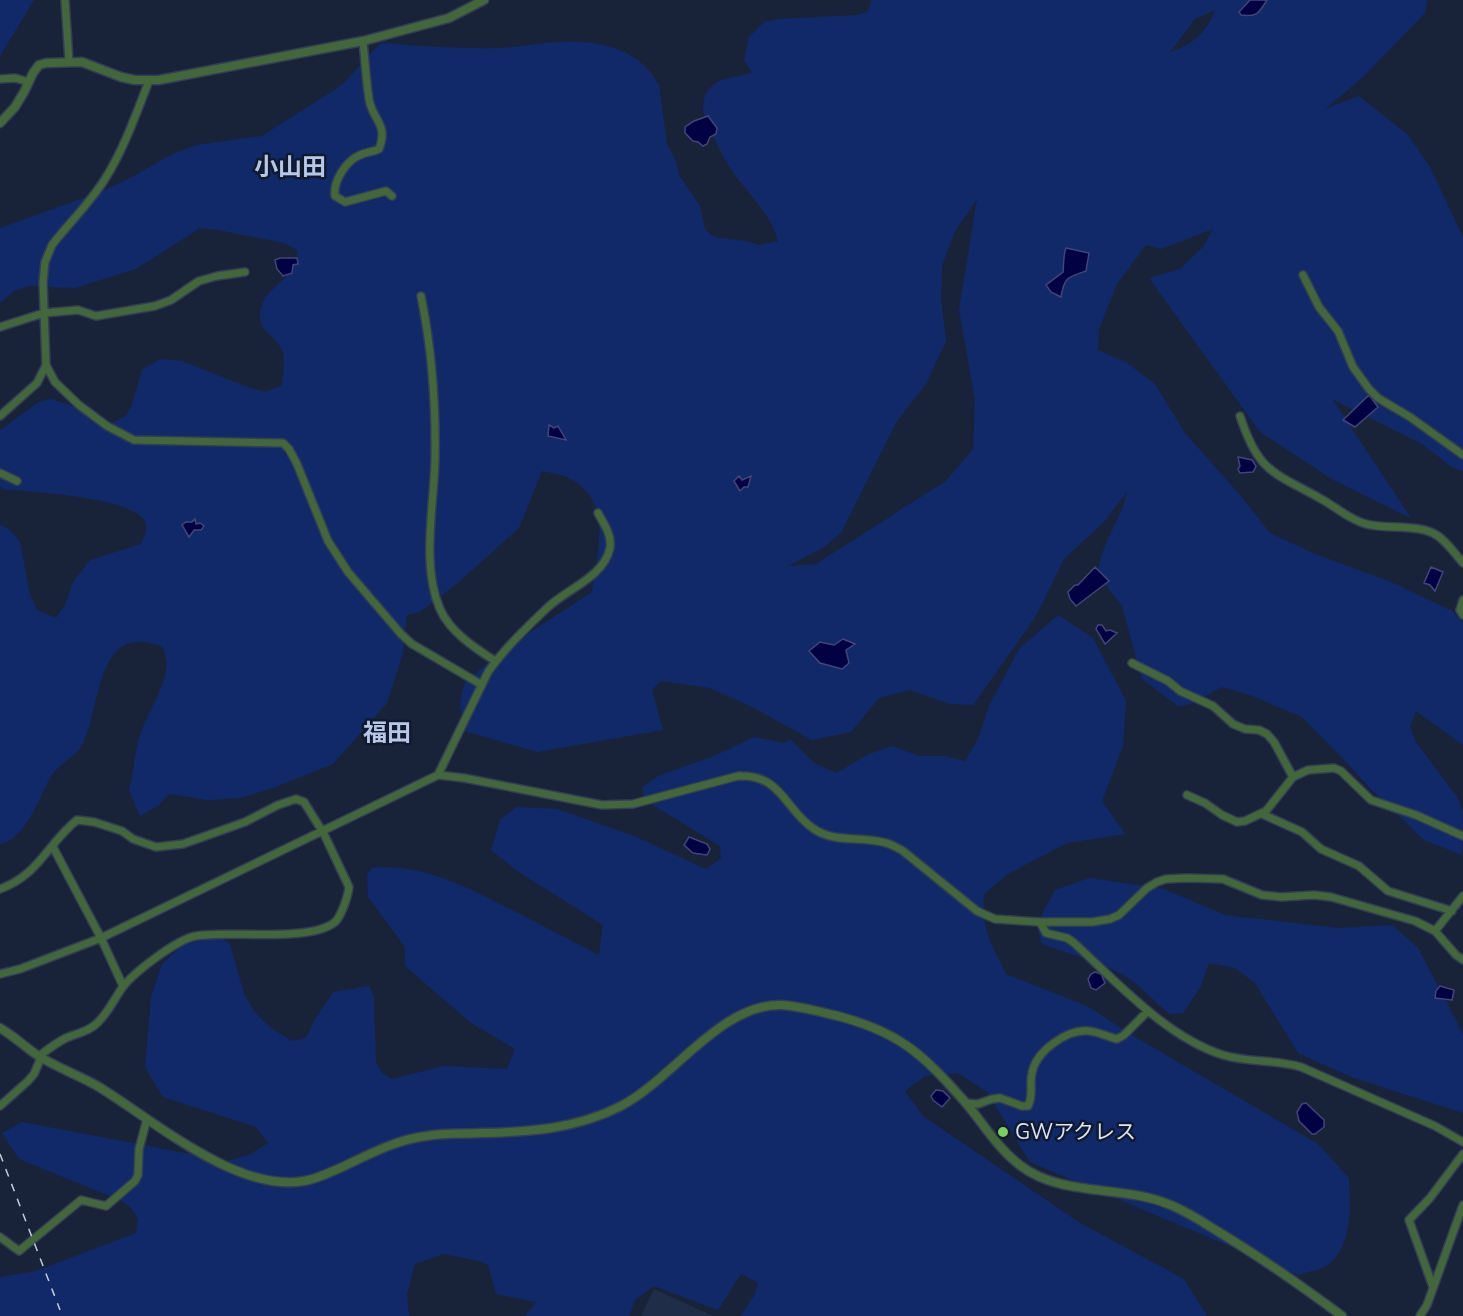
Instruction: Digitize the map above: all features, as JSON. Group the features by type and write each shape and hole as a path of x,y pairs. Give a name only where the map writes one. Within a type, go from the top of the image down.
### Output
{"street":[{"path":"65,0 69,61"},
{"path":"0,123 15,107 39,65 46,63 69,61 88,63 121,77 149,81 363,41 449,18 484,0"},
{"path":"363,41 369,103 382,127 382,141 379,149 362,154 347,166 340,175 334,190 335,196 345,202 386,191 392,196"},
{"path":"0,79 15,78 29,82"},
{"path":"149,81 121,151 106,178 51,245 45,262 43,282 46,365 55,382 73,400 107,426 134,440 277,441 283,443 297,464 328,541 348,572 412,644 482,685"},
{"path":"0,327 44,313 78,310 96,316 155,306 171,300 200,281 245,272"},
{"path":"1303,275 1319,307 1338,331 1353,367 1369,389 1378,398 1410,417 1463,455"},
{"path":"421,296 432,364 434,398 435,458 430,556 435,597 440,610 457,633 495,661"},
{"path":"0,416 37,383 46,365"},
{"path":"1240,416 1255,454 1276,475 1364,524 1422,530 1437,535 1463,563"},
{"path":"0,473 17,481"},
{"path":"438,775 495,661 549,606 603,563 610,540 598,513"},
{"path":"1463,600 1460,610 1463,615"},
{"path":"1132,663 1168,681 1180,691 1214,706 1233,724 1267,734 1274,742 1293,777"},
{"path":"1187,795 1204,802 1237,822 1262,814 1293,777 1308,770 1334,768 1341,771 1371,800 1416,815 1463,836"},
{"path":"0,974 20,969 101,938 438,775 602,805 633,804 738,777 762,778 779,791 815,830 834,837 891,844 903,851 977,911 995,919 1041,922 1092,922 1110,919 1119,915 1157,882 1187,878 1223,879 1262,895 1281,897 1314,895 1338,899 1414,921 1435,931 1463,960"},
{"path":"0,889 19,881 37,865 70,825 77,820 94,822 122,831 133,839 156,847 183,844 245,822 278,805 296,799 304,802 322,831 349,884 349,892 335,922 317,930 293,933 226,933 186,938 145,966 123,986 105,1015 94,1026 66,1038 39,1056"},
{"path":"1262,814 1302,832 1321,849 1359,866 1388,891 1452,911"},
{"path":"53,847 101,938 123,986"},
{"path":"1435,931 1463,896"},
{"path":"1041,922 1046,933 1067,938 1073,942 1148,1011 1201,1046 1242,1059 1293,1064 1436,1126 1463,1142"},
{"path":"0,1029 39,1056 97,1085 181,1141 211,1158 254,1177 289,1182 320,1177 385,1147 409,1139 430,1135 553,1129 599,1116 625,1104 647,1089 723,1026 742,1015 763,1007 780,1005 807,1008 868,1024 899,1039 921,1055 1020,1166 1040,1177 1062,1184 1139,1195 1168,1203 1232,1240 1342,1316"},
{"path":"966,1103 978,1104 992,1098 1000,1098 1028,1106 1032,1095 1031,1074 1035,1063 1057,1041 1082,1031 1092,1031 1117,1039 1148,1011"},
{"path":"0,1106 34,1074 40,1060 39,1056"},
{"path":"0,1237 19,1251 81,1200 106,1206 135,1181 138,1175 139,1149 147,1119"},
{"path":"1434,1287 1409,1220 1430,1198 1463,1154"},
{"path":"1420,1316 1434,1287 1463,1205"}],"shaded area":[{"path":"0,0 34,0 0,56"},
{"path":"872,0 1427,0 1425,13 1363,77 1325,109 1359,96 1408,135 1430,167 1463,237 1463,471 1453,468 1422,444 1332,399 1411,518 1335,481 1260,432 1149,278 1180,269 1203,247 1213,229 1161,249 1146,245 1117,284 1099,329 1098,350 1127,363 1155,384 1185,433 1270,533 1315,554 1391,582 1452,611 1463,622 1463,745 1416,711 1410,727 1416,742 1457,797 1463,811 1462,855 1424,840 1302,717 1250,695 1222,687 1191,704 1178,706 1142,679 1122,606 1098,575 1106,543 1127,492 1104,522 1064,559 1036,616 973,705 950,704 910,690 879,698 851,732 812,740 752,707 710,688 661,681 652,690 663,730 537,752 465,731 460,705 464,684 500,652 592,592 599,528 592,500 583,488 569,478 542,471 519,528 459,582 420,612 407,615 403,653 387,703 333,764 273,788 240,798 208,800 169,794 159,805 140,816 129,790 136,749 143,726 159,692 167,665 163,647 140,642 124,646 112,657 104,673 88,732 81,747 51,776 31,816 17,835 0,844 0,525 10,530 20,542 30,595 37,610 56,618 65,605 73,582 90,560 141,544 146,527 145,522 137,514 103,501 3,489 0,486 0,430 39,402 51,399 81,409 104,424 112,423 126,416 132,405 142,370 160,359 182,361 266,392 282,385 283,352 264,328 260,316 264,300 293,267 297,259 297,250 284,243 200,228 136,269 75,288 28,286 14,291 0,303 0,228 103,191 172,154 197,145 262,136 339,87 382,43 507,48 572,42 590,43 622,51 637,59 649,70 659,85 667,144 676,162 679,175 700,206 705,229 711,235 759,245 778,241 770,221 730,168 719,148 704,114 705,96 717,82 752,72 744,60 749,37 764,22 778,19 857,15 867,12","holes":["1215,10 1208,25 1198,37 1170,52 1195,19","977,199 959,310 975,400 973,449 946,481 816,564 788,566 826,546 842,531 897,421 926,384 946,341 941,299 942,266 955,231"]},
{"path":"1250,0 1267,0 1257,13 1241,15 1239,12"},
{"path":"708,116 717,128 716,134 710,137 707,144 703,146 693,141 685,133 685,127"},
{"path":"1066,248 1089,253 1086,271 1065,282 1061,297 1051,292 1046,285 1063,272"},
{"path":"297,258 298,264 293,265 292,273 283,276 277,269 275,260"},
{"path":"1369,395 1378,407 1355,427 1343,420"},
{"path":"549,425 554,428 558,426 566,440 548,436"},
{"path":"1238,457 1252,460 1256,466 1253,472 1240,473"},
{"path":"739,476 742,480 751,476 748,487 740,491 734,481"},
{"path":"195,519 196,524 200,523 204,526 201,530 194,530 189,537 182,525"},
{"path":"1095,567 1109,581 1076,606 1068,592"},
{"path":"1431,567 1443,572 1435,591 1430,585 1424,583"},
{"path":"1058,615 1093,638 1126,701 1123,746 1102,801 1125,834 1067,843 1008,874 984,894 984,917 992,944 1006,974 1087,1006 1135,1037 1318,1144 1349,1178 1346,1235 1337,1256 1326,1266 1298,1275 1030,1162 987,1092 958,1073 925,1076 905,1091 923,1116 1080,1223 1184,1279 1207,1316 741,1316 755,1294 758,1283 741,1274 718,1310 654,1286 635,1300 629,1316 525,1316 536,1302 496,1294 488,1265 443,1254 415,1264 407,1294 409,1316 0,1316 0,1277 36,1271 136,1233 138,1219 131,1208 122,1201 19,1159 2,1133 22,1122 227,1161 249,1155 268,1143 256,1127 163,1097 145,1067 151,997 162,964 182,946 207,938 221,938 230,944 244,994 253,1010 264,1022 292,1041 306,1038 333,992 369,986 374,997 376,1062 382,1073 392,1079 444,1066 507,1069 515,1049 471,1023 405,966 405,947 368,897 367,875 372,868 410,869 447,879 599,955 603,925 517,871 491,850 500,820 517,807 557,809 634,836 706,869 721,859 720,846 645,800 642,788 658,776 714,756 754,737 784,743 790,739 814,763 836,773 869,754 892,746 919,756 944,756 965,761 978,739 989,706 1019,649"},
{"path":"1098,625 1102,625 1106,631 1117,633 1105,644 1096,629"},
{"path":"843,639 855,644 846,650 849,663 842,669 820,663 809,651 820,642 834,645"},
{"path":"689,837 707,844 710,849 707,855 693,853 684,845"},
{"path":"1089,878 1164,889 1225,915 1339,928 1392,925 1418,948 1463,1034 1463,1113 1351,1077 1298,1053 1255,983 1235,968 1209,963 1201,986 1183,1013 1170,1014 1139,986 1120,973 1042,944 1040,923 1055,890"},
{"path":"1095,972 1101,974 1105,983 1096,990 1091,988 1088,979"},
{"path":"1440,986 1454,990 1452,1000 1435,998"},
{"path":"936,1090 943,1091 950,1098 942,1107 931,1096"},
{"path":"1306,1103 1324,1120 1324,1127 1315,1134 1312,1134 1299,1121 1297,1112 1302,1104"},
{"path":"654,1289 713,1316 641,1316"}],"railway":[{"path":"0,1154 60,1310"}],"place":[{"name":"GWアクレス","path":"1003,1132"}],"district":[{"name":"小山田","path":"290,167"},
{"name":"福田","path":"387,733"}]}
